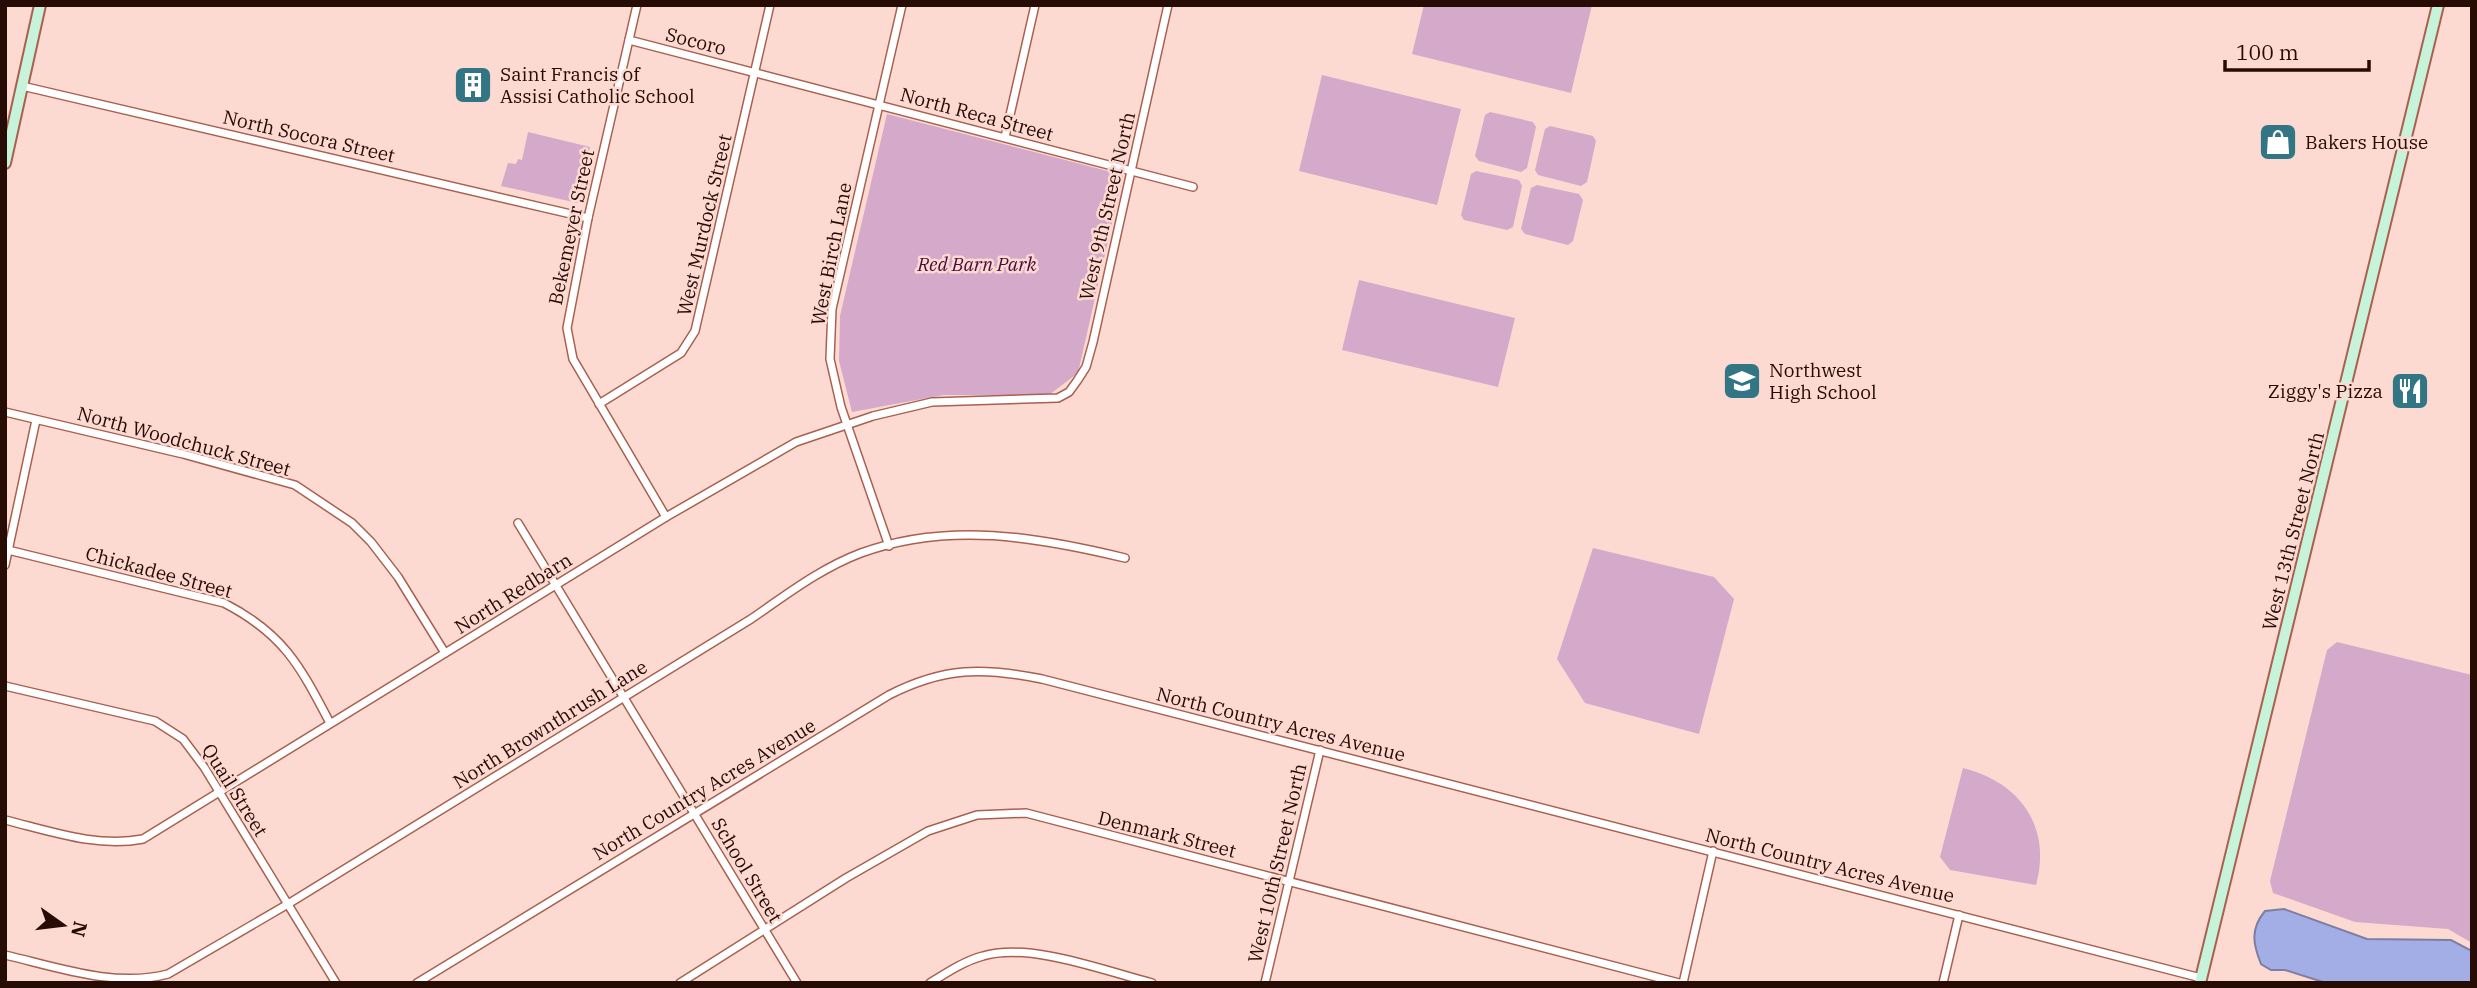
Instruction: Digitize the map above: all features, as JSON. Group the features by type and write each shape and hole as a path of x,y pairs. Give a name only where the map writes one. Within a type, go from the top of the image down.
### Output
{"street":[{"path":"5,163 40,5"},
{"name":"Bekemeyer Street","path":"637,5 588,218 567,328 573,359 666,517"},
{"name":"West Murdock Street","path":"599,404 681,353 695,331 770,5"},
{"name":"West Birch Lane","path":"889,545 847,424 830,359 832,309 902,5"},
{"path":"1005,137 1035,5"},
{"name":"West 9th Street North","path":"1055,399 1069,392 1086,367 1168,5"},
{"name":"West 13th Street North","path":"2200,980 2438,5"},
{"name":"Socoro","path":"629,40 754,72"},
{"name":"North Reca Street","path":"754,72 1192,187"},
{"name":"North Socora Street","path":"22,86 588,218"},
{"name":"North Redbarn","path":"5,820 99,842 121,843 143,839 666,517 796,442 847,424 932,402 1055,399"},
{"name":"North Woodchuck Street","path":"5,412 183,454 295,485 352,523 371,542 398,577 445,653"},
{"path":"5,565 36,420"},
{"name":"School Street","path":"518,523 797,983"},
{"name":"North Brownthrush Lane","path":"5,955 108,977 147,980 168,974 288,904 751,619 814,576 861,553 917,538 984,534 1059,542 1125,558"},
{"name":"Chickadee Street","path":"8,550 224,603 254,618 274,634 298,664 330,723"},
{"name":"North Country Acres Avenue","path":"417,983 889,695 917,680 959,671 984,670 1042,678 2200,980"},
{"name":"Quail Street","path":"5,685 162,725 183,739 219,792 336,983"},
{"name":"West 10th Street North","path":"1265,983 1320,750"},
{"name":"Denmark Street","path":"680,983 928,831 976,815 1026,814 1681,983"},
{"path":"1681,983 1713,851"},
{"path":"1943,983 1959,915"},
{"path":"930,983 982,956 999,953 1039,955 1152,983"}],"green space":[{"path":"1424,5 1592,5 1571,93 1412,54"},
{"path":"1322,75 1461,109 1437,205 1299,171"},
{"path":"1490,112 1533,122 1536,127 1527,168 1521,172 1479,161 1475,156 1485,115"},
{"name":"Red Barn Park","path":"887,114 1123,175 1078,373 1049,395 944,395 852,412 839,361 840,316"},
{"path":"1550,126 1593,136 1596,141 1587,182 1581,186 1538,175 1535,170 1545,129"},
{"path":"528,132 590,147 578,203 501,186 508,163 516,164 518,159 522,160"},
{"path":"1476,171 1519,180 1522,186 1513,227 1507,230 1464,220 1461,215 1471,174"},
{"path":"1537,185 1579,194 1583,200 1573,241 1568,245 1525,234 1521,229 1531,188"},
{"path":"1359,280 1515,318 1498,387 1342,350"},
{"path":"1593,548 1714,577 1734,599 1699,734 1585,703 1557,659"},
{"path":"2337,642 2472,675 2472,943 2448,929 2355,922 2273,893 2270,881 2327,650"},
{"path":"1963,768 2001,784 2027,810 2035,826 2039,844 2040,864 2036,885 1950,870 1940,857"}],"water":[{"path":"2284,909 2367,939 2451,940 2472,951 2472,983 2326,983 2285,970 2271,970 2261,964 2256,950 2255,930 2265,911"}],"place":[{"name":"Saint Francis of Assisi Catholic School","path":"473,85"},
{"name":"Bakers House","path":"2278,142"},
{"name":"Northwest High School","path":"1742,381"},
{"name":"Ziggy's Pizza","path":"2410,391"}]}
